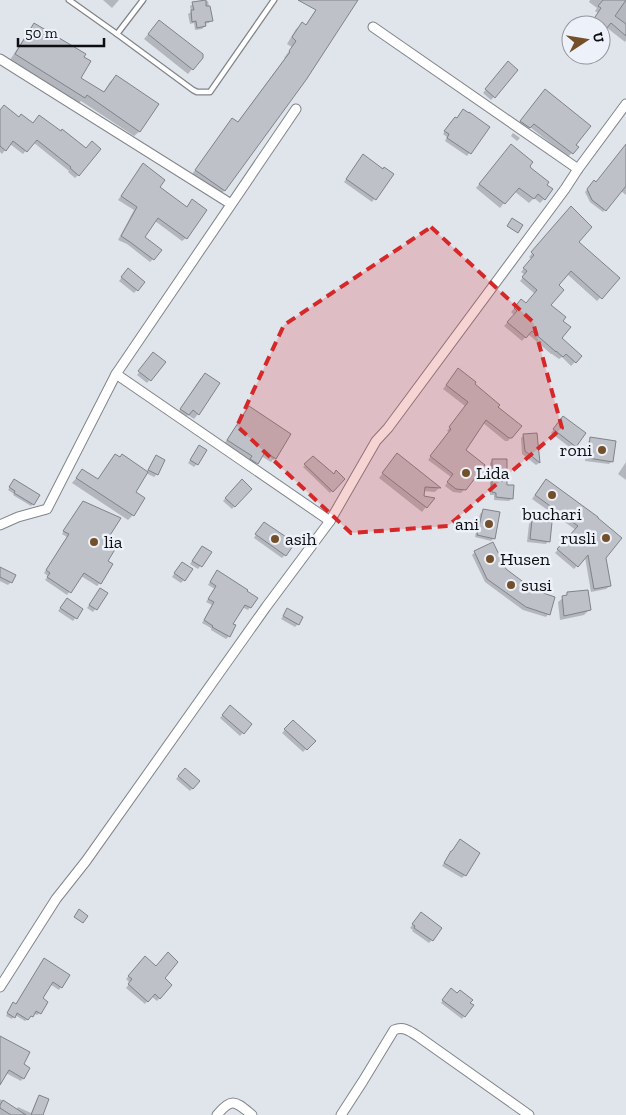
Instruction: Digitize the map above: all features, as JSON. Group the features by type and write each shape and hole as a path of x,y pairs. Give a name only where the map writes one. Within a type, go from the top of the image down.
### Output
{"street":[{"path":"373,27 578,169"},
{"path":"0,59 231,204"},
{"path":"0,987 56,899 86,861 266,607 330,521 376,441 388,428 626,104"},
{"path":"0,524 47,509 116,374 296,110"},
{"path":"116,374 330,521"},
{"path":"340,1115 394,1030 399,1028 419,1037 529,1115"},
{"path":"217,1115 229,1103 236,1103 252,1115"}],"lane":[{"path":"69,0 197,92 210,92 274,0"},
{"path":"117,34 143,0"}],"highlighted area":[{"path":"431,227 533,322 562,428 448,526 351,533 237,426 284,325"}],"building":[{"path":"206,0 206,6 210,6 213,21 205,22 206,26 197,28 196,21 192,22 191,10 194,10 192,2"},
{"path":"298,0 358,0 306,80 225,191 195,170 232,118 238,122 290,52 296,41 292,37 302,22 306,25 316,10"},
{"path":"603,0 626,0 615,16 626,24 626,36 611,23 611,15 596,15 601,8 598,6"},
{"path":"159,20 203,54 203,58 193,70 148,34"},
{"path":"34,23 86,54 84,57 91,61 81,78 104,92 116,75 159,104 140,132 87,95 85,98 15,54"},
{"path":"508,61 518,70 495,98 485,89"},
{"path":"545,89 591,126 576,145 579,147 573,154 534,124 530,128 520,121"},
{"path":"4,105 19,117 21,114 33,123 39,115 61,131 62,129 86,148 92,141 101,149 79,176 71,167 37,140 27,152 13,141 6,151 0,146 0,110"},
{"path":"463,109 490,127 471,154 447,138 449,134 444,131"},
{"path":"511,144 533,162 530,166 531,168 549,182 547,185 553,189 545,200 538,194 534,199 519,188 505,204 479,184"},
{"path":"626,144 626,186 606,211 592,200 587,189 594,180 596,182"},
{"path":"363,154 383,169 384,167 394,174 376,200 346,179"},
{"path":"143,163 165,180 160,187 187,207 192,199 207,210 187,239 158,218 145,237 162,250 154,260 121,236 137,207 121,196"},
{"path":"571,206 592,227 579,242 620,278 602,299 571,271 559,285 564,290 551,305 566,317 563,321 571,327 562,338 582,356 576,363 566,354 563,357 556,352 532,331 526,338 507,322 517,311 514,308 521,299 526,303 537,290 522,277 527,271 523,268 534,255 531,252"},
{"path":"512,218 523,225 518,233 507,226"},
{"path":"128,268 145,282 138,291 121,277"},
{"path":"153,352 166,362 151,381 138,371"},
{"path":"458,368 500,405 498,407 522,426 512,438 509,438 486,420 466,450 485,465 466,490 456,489 447,482 453,474 430,456 451,429 449,427 468,402 446,385"},
{"path":"205,373 220,383 199,415 193,410 189,415 180,409"},
{"path":"249,406 291,434 276,459 265,452 258,464 250,459 252,456 227,440"},
{"path":"563,416 586,433 576,447 553,429"},
{"path":"537,433 540,463 525,451 523,434"},
{"name":"roni","path":"590,437 616,441 613,462 588,458"},
{"path":"199,445 207,450 198,465 190,460"},
{"path":"397,453 441,488 425,487 424,496 435,498 427,508 382,473"},
{"path":"115,454 120,457 122,454 148,472 136,492 145,498 134,516 76,478 82,469 98,479"},
{"path":"156,455 165,460 158,475 148,470"},
{"path":"313,456 334,474 336,470 345,479 333,492 304,464"},
{"path":"492,459 507,459 507,485 514,485 513,499 496,497 496,493 492,492"},
{"path":"14,479 40,495 34,505 14,493 15,491 9,487"},
{"path":"242,479 252,489 235,507 225,498"},
{"path":"546,479 598,517 622,538 606,558 611,586 594,589 588,555 578,567 557,549 578,526 535,495"},
{"path":"83,501 121,518 107,540 117,546 108,561 113,564 101,584 84,573 71,593 47,577 50,573 46,570 69,534 63,531"},
{"name":"ani","path":"483,509 500,512 495,539 477,535"},
{"path":"532,520 552,522 550,542 530,539"},
{"name":"asih","path":"264,522 295,543 286,556 255,534"},
{"path":"493,542 506,569 534,590 555,597 550,615 526,607 487,579 474,551"},
{"path":"202,546 212,552 202,567 192,561"},
{"path":"182,562 193,569 185,581 174,573"},
{"path":"0,567 16,575 12,583 0,577"},
{"path":"217,570 258,598 251,608 245,605 233,624 236,625 230,637 204,620 214,602 208,599 216,586 210,582"},
{"path":"100,588 108,593 97,610 89,605"},
{"path":"588,590 591,610 564,616 562,596 567,595 567,592"},
{"path":"67,598 83,609 77,619 60,608"},
{"path":"287,608 303,617 299,625 283,616"},
{"path":"230,705 252,724 244,734 222,715"},
{"path":"293,720 316,741 307,750 284,729"},
{"path":"185,768 200,781 193,789 178,776"},
{"path":"460,839 480,853 466,876 444,863"},
{"path":"79,909 88,916 83,923 74,917"},
{"path":"421,912 442,928 433,941 414,928 415,926 412,924"},
{"path":"168,952 178,962 165,978 172,985 160,999 155,994 148,1002 128,984 132,979 128,976 145,956 156,966"},
{"path":"44,958 70,975 62,988 53,982 43,998 48,1002 41,1014 36,1011 33,1017 31,1016 28,1020 17,1013 15,1018 7,1013 13,1002 16,1004"},
{"path":"451,988 457,993 460,990 473,1000 470,1003 474,1005 465,1017 442,1000"},
{"path":"0,1036 30,1052 24,1064 30,1068 24,1079 9,1070 0,1085"},
{"path":"39,1095 49,1099 43,1115 31,1115"},
{"path":"3,1100 26,1115 11,1115 0,1108"}],"place":[{"name":"roni","path":"602,450"},
{"name":"Lida","path":"466,473"},
{"name":"buchari","path":"552,495"},
{"name":"ani","path":"489,524"},
{"name":"rusli","path":"606,538"},
{"name":"asih","path":"275,539"},
{"name":"lia","path":"94,542"},
{"name":"Husen","path":"490,559"},
{"name":"susi","path":"511,585"}]}
